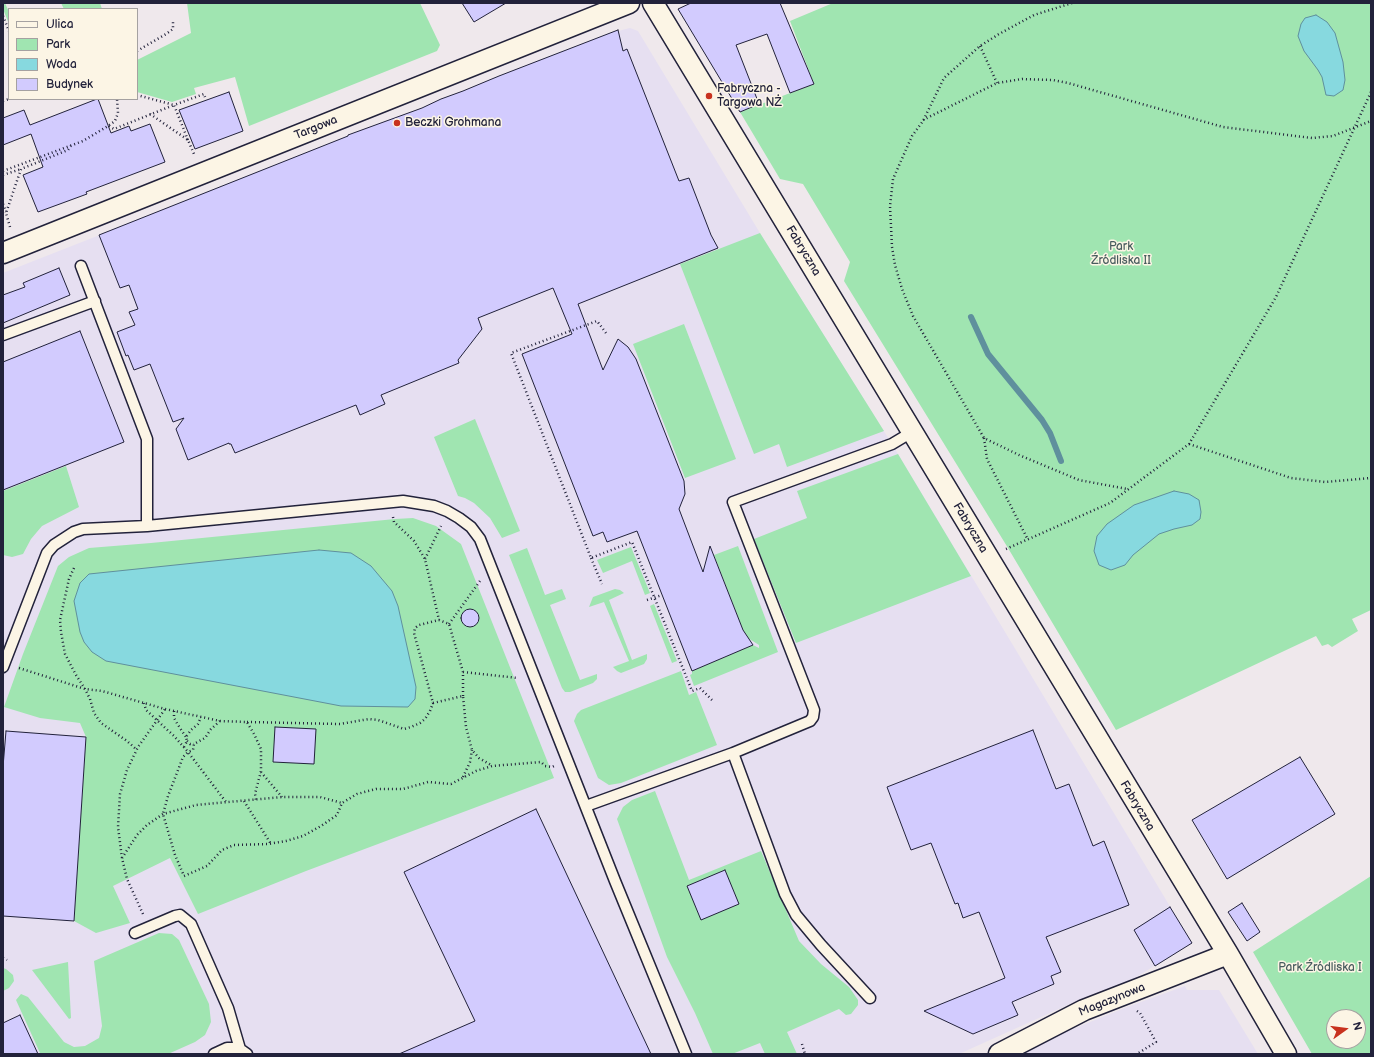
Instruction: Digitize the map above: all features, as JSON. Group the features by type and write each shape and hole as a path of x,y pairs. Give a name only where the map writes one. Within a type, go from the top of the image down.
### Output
{"street":[{"name":"Targowa","path":"3,253 629,3"},
{"name":"Fabryczna","path":"653,3 1228,954 1286,1054"},
{"name":"Magazynowa","path":"999,1054 1084,1010 1228,954"}],"lane":[{"path":"81,266 148,439 147,526"},
{"path":"3,335 95,301"},
{"path":"586,806 733,753 810,721 813,717 814,710 734,502 892,444 912,432"},
{"path":"4,665 47,553 54,545 74,532 83,529 147,526 403,501 434,506 447,511 471,527 480,539 686,1054"},
{"path":"733,753 785,894 796,915 821,945 870,998"},
{"path":"135,933 148,926 175,916 180,916 191,924 228,1008 243,1052"},
{"path":"214,1054 227,1048 243,1052"}],"path":[{"path":"1028,540 987,459 984,438 913,316 902,289 895,265 890,206 893,180 912,136 923,121 944,78 980,46 999,34 1034,15 1072,3"},
{"path":"3,16 8,28"},
{"path":"138,50 173,29 173,21"},
{"path":"980,46 997,83"},
{"path":"923,121 997,83 1022,79 1053,80 1223,127 1312,138 1333,136 1371,121"},
{"path":"989,560 1008,548 1110,503 1189,444 1276,296 1371,92"},
{"path":"108,126 114,128 204,94 205,97"},
{"path":"138,95 174,105"},
{"path":"3,171 83,141 108,126 115,121 118,113 117,100"},
{"path":"174,105 195,156"},
{"path":"150,114 188,140"},
{"path":"3,175 68,150 71,145"},
{"path":"6,213 21,169"},
{"path":"3,204 11,232"},
{"path":"602,584 511,353 597,321 606,333"},
{"path":"984,438 1019,455 1079,480 1127,489"},
{"path":"1189,444 1291,478 1325,482 1371,478"},
{"path":"392,515 394,522 414,541 425,559 439,620"},
{"path":"425,559 442,524"},
{"path":"591,558 632,542 692,691 700,688 712,700"},
{"path":"74,568 69,579 60,620 65,654 85,688 94,713 101,723 127,741 136,750"},
{"path":"449,624 481,580"},
{"path":"647,600 662,595"},
{"path":"4,665 165,709 220,721 340,724 369,719 378,720 404,729 420,723 425,719 433,702 414,632 415,628 419,625 439,620 449,624"},
{"path":"449,624 463,672 463,696 466,727 472,750 470,762 462,778"},
{"path":"463,672 520,678"},
{"path":"433,702 463,696"},
{"path":"144,703 146,710 184,747 226,802"},
{"path":"148,926 127,879 122,858 118,827 120,794 127,770 136,750 165,709"},
{"path":"174,711 174,718 186,737 187,742 184,747"},
{"path":"186,737 198,724 202,717"},
{"path":"187,742 194,744 205,738 211,729 220,721"},
{"path":"247,722 261,749 261,771 256,789 256,800"},
{"path":"194,744 193,750 188,752 183,757 168,796 163,814 175,855 184,876 207,866 222,850 234,845 271,844 303,836 337,815 342,803 358,794 376,789 403,789 428,782 451,784 492,766 541,762 545,766 554,766"},
{"path":"472,750 479,758 492,766"},
{"path":"261,771 282,797"},
{"path":"122,858 137,835 147,825 163,814 196,805 282,797 320,797 342,803"},
{"path":"244,801 271,844"},
{"path":"3,958 7,960"},
{"path":"1137,1054 1156,1042 1152,1035"},
{"path":"802,1044 805,1054"}],"shaded area":[{"path":"630,28 638,31 760,233 892,444 1192,943 1133,979 1081,999 959,1054 3,1054 3,273"},
{"path":"1185,986 1187,990 1219,990 1258,1054 1022,1054 1063,1033 1127,1007"}],"green space":[{"path":"3,3 5,3 8,10 8,22 3,9"},
{"path":"61,3 100,3 102,8 64,8"},
{"path":"187,3 420,3 440,45 437,51 249,126 235,77 194,88 196,94 172,102 138,92 138,60 191,33"},
{"name":"Park Źródliska II","path":"833,3 1371,3 1371,610 1352,619 1358,631 1332,647 1328,644 1322,646 1316,636 1116,730 1008,548 844,281 850,262 803,184 780,179 740,112 814,84 790,21"},
{"path":"760,233 884,431 787,467 779,444 754,454 680,264"},
{"path":"684,324 736,459 685,478 633,344"},
{"path":"475,419 520,531 502,538 490,518 474,503 458,496 434,437"},
{"path":"898,454 971,576 796,643 754,539 807,518 797,491"},
{"path":"66,466 79,507 42,526 31,539 23,554 12,557 3,555 3,491"},
{"path":"413,518 436,526 461,544 554,778 306,871 198,914 170,858 113,886 130,923 96,933 74,921 86,737 80,723 40,718 4,707 23,654 58,566 69,557 89,548"},
{"path":"738,546 778,652 694,686 690,675 692,674 692,671 753,645 759,648 759,645 748,638 743,630 714,555"},
{"path":"631,547 650,593 645,595 632,561 603,573 597,560"},
{"path":"527,548 545,595 562,589 566,599 550,605 580,680 597,674 597,679 593,683 570,692 565,692 562,688 509,555"},
{"path":"615,589 624,593 609,600 632,660 647,654 647,659 644,664 621,673 613,667 629,661 604,602 589,607 593,597"},
{"path":"654,604 677,661 672,663 650,606"},
{"path":"681,671 689,695 696,692 717,745 621,783 609,785 598,778 574,721 577,714 581,710"},
{"path":"655,791 689,880 761,851 799,941 821,964 849,987 858,1000 858,1005 851,1014 846,1015 839,1009 787,1032 797,1054 765,1054 760,1043 732,1054 713,1054 695,1013 667,957 617,819 623,807 632,800"},
{"name":"Park Źródliska I","path":"1371,876 1371,1054 1312,1054 1253,952"},
{"path":"159,933 172,934 179,940 209,1004 211,1022 205,1035 195,1042 168,1054 39,1054 40,1053 16,1000 21,994 28,997 64,1042 74,1047 85,1046 99,1038 102,1026 94,961"},
{"path":"68,962 71,1018 69,1019 32,970"},
{"path":"3,968 13,975 14,981 9,988 3,991"}],"water":[{"path":"1316,15 1327,22 1335,33 1343,62 1345,80 1343,90 1334,96 1326,95 1322,77 1304,51 1298,36 1301,24 1305,18"},
{"path":"1174,491 1189,494 1199,500 1201,512 1200,519 1192,525 1159,534 1133,555 1125,565 1111,570 1099,565 1094,551 1097,536 1107,524 1134,505"},
{"path":"319,550 351,553 371,566 392,591 398,606 416,687 415,699 408,707 341,706 106,661 92,652 84,642 80,632 74,601 80,583 89,574"}],"building":[{"path":"462,3 506,3 474,22"},
{"path":"691,3 780,3 814,84 790,93 767,34 736,45 759,104 740,112 678,9"},
{"path":"618,30 623,51 627,49 679,181 689,178 711,235 718,248 578,304 603,370 618,339 628,347 636,359 684,481 685,494 679,509 703,572 710,546 743,630 753,645 692,671 637,531 607,542 603,532 593,536 522,354 572,334 553,288 478,318 482,329 458,360 459,363 381,395 385,404 360,415 356,405 235,453 231,444 229,443 188,460 176,429 184,418 173,422 150,364 134,370 128,355 126,356 117,332 135,325 129,312 138,309 129,285 120,288 99,235 348,135 422,108 441,99"},
{"path":"229,92 243,131 195,149 179,110"},
{"path":"94,100 98,100 111,133 129,126 131,131 150,124 165,162 86,192 87,194 38,212 23,175 43,167 31,134 3,145 3,118 24,110 30,125"},
{"path":"59,268 70,295 3,323 3,295 25,287 23,283"},
{"path":"80,331 124,442 3,490 3,362"},
{"path":"470,609 476,612 479,618 476,624 470,627 464,624 461,618 464,612"},
{"path":"275,727 316,729 314,764 273,762"},
{"path":"1033,730 1056,789 1069,784 1093,846 1104,841 1129,905 1046,937 1061,972 1051,976 1054,984 1012,1002 1018,1015 973,1034 924,1011 1005,978 979,912 963,918 958,903 955,904 931,843 911,850 887,787"},
{"path":"6,731 86,737 74,921 3,916 3,767"},
{"path":"1300,757 1335,814 1227,879 1192,820"},
{"path":"536,809 651,1054 399,1054 475,1021 404,872"},
{"path":"725,870 739,904 701,920 687,886"},
{"path":"1242,903 1260,932 1247,941 1228,912"},
{"path":"1170,907 1192,943 1155,966 1134,930"},
{"path":"20,1015 38,1054 3,1054 3,1023"}],"waterway":[{"path":"971,317 988,354 1042,420 1050,433 1061,461"}],"place":[{"name":"Fabryczna - Targowa NŻ","path":"709,96"},
{"name":"Beczki Grohmana","path":"397,123"}]}
